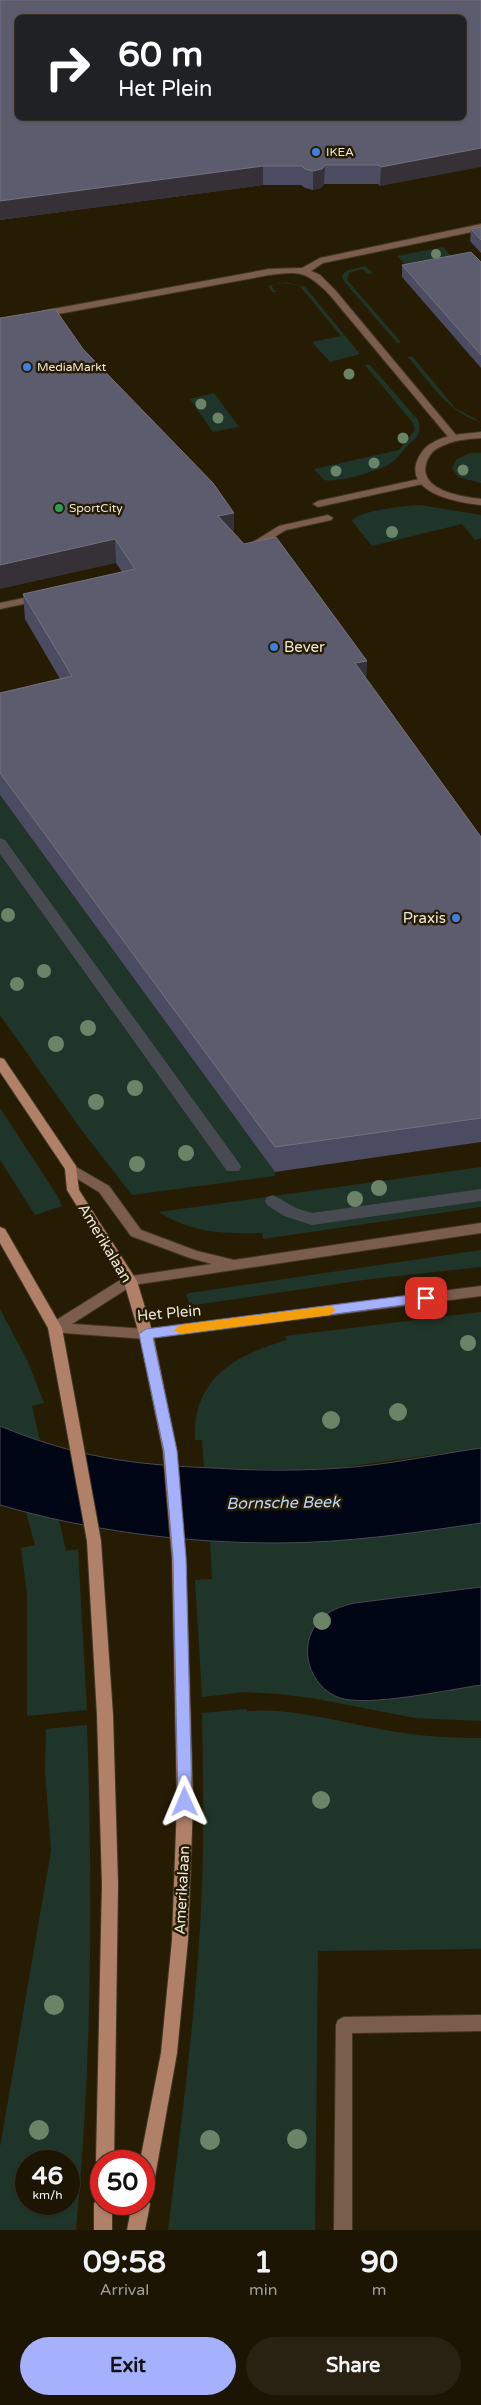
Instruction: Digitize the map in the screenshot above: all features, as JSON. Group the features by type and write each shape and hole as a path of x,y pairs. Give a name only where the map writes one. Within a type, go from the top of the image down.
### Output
{"main road":[{"name":"Amerikalaan","path":"0,1062 70,1169 72,1190 130,1281 146,1334 170,1451 179,1558 185,1802 180,1940 169,2053 151,2150"},
{"path":"0,1232 55,1328 94,1541 105,1715 110,1884 104,2150"},
{"path":"103,2215 103,2230"},
{"path":"136,2230 139,2215"}],"street":[{"path":"304,271 320,261 481,227"},
{"path":"30,316 269,272 304,271 317,277 332,292 453,437"},
{"path":"481,435 453,437 436,443 421,456 418,467 424,481 433,488 448,496 481,502"},
{"path":"318,504 424,481"},
{"path":"238,552 252,547 283,528 328,518"},
{"path":"0,606 49,595"},
{"path":"70,1169 104,1189 136,1233 195,1256 236,1264"},
{"path":"55,1328 130,1281 481,1228"},
{"name":"Het Plein","path":"55,1328 146,1334 481,1292"},
{"path":"342,2230 344,2025 481,2024"}],"green space":[{"path":"443,247 459,264 413,273 397,256"},
{"path":"365,266 373,273 368,274 362,269 349,273 347,280 401,342 397,343 343,280 342,275 346,271"},
{"path":"285,282 305,287 360,354 330,362 312,342 341,336 300,286 284,283 273,285 272,287 276,292 272,292 268,286"},
{"path":"412,356 455,408 481,422 459,412 440,396 408,357"},
{"path":"365,365 370,365 418,420 420,428 418,435 388,465 356,476 330,481 324,480 314,469 399,450 415,430 413,423"},
{"path":"214,393 239,427 213,432 190,399"},
{"path":"470,453 481,453 481,483 458,477 452,468 457,459"},
{"path":"420,505 481,515 481,538 475,540 462,524 372,546 352,521 356,517 373,511"},
{"path":"0,795 275,1172 275,1176 132,1195 80,1128 0,1015"},
{"path":"0,1108 62,1206 35,1215 0,1160"},
{"path":"481,1167 481,1207 263,1239 262,1233 235,1233 196,1228 171,1219 159,1212"},
{"path":"481,1250 481,1267 371,1279 195,1305 189,1302 186,1295 189,1293"},
{"path":"0,1309 28,1362 44,1403 32,1406 40,1441 0,1426"},
{"path":"481,1312 481,1448 322,1470 204,1468 202,1440 195,1440 196,1419 201,1401 209,1386 220,1373 234,1362 250,1353 287,1340 285,1336"},
{"path":"26,1512 59,1520 66,1551 78,1549 87,1710 27,1716 27,1594 21,1548 35,1545"},
{"path":"481,1523 481,1587 344,1605 329,1613 315,1627 309,1641 308,1657 312,1674 373,1700 481,1685 481,1721 415,1718 312,1698 278,1694 245,1692 202,1697 195,1580 212,1579 210,1541 278,1543 346,1539"},
{"path":"247,1709 247,1711 282,1712 316,1716 409,1734 481,1738 481,1949 318,1951 315,2230 168,2230 188,2061 200,1934 203,1847 202,1713"},
{"path":"87,1725 90,1978 80,2180 80,2150 15,2150 15,2215 77,2215 76,2230 0,2230 0,2147 51,1851 45,1771 46,1729"}],"water":[{"name":"Bornsche Beek","path":"0,1426 27,1437 105,1458 185,1467 301,1470 354,1467 481,1448 481,1523 354,1539 277,1543 172,1538 68,1522 0,1505"},
{"path":"481,1587 481,1685 388,1699 353,1700 340,1698 329,1693 314,1676 308,1654 308,1643 318,1622 330,1612 355,1603"}],"building":[{"path":"0,0 481,0 481,148 381,167 378,165 325,165 322,169 313,171 302,166 263,166 0,201"},
{"path":"481,227 481,240 471,229"},
{"path":"471,252 481,262 481,355 402,265"},
{"path":"55,309 83,349 213,483 234,513 218,516 244,544 276,537 367,661 355,663 481,837 481,1118 275,1147 0,773 0,693 72,676 23,594 135,569 115,539 0,565 0,318"}],"waterway":[{"path":"0,843 233,1167"},
{"path":"273,1201 290,1212 312,1219 481,1195"}],"slow traffic":[{"path":"180,1330 330,1310"}],"place":[{"name":"IKEA","path":"316,152"},
{"name":"MediaMarkt","path":"27,367"},
{"name":"SportCity","path":"59,508"},
{"name":"Bever","path":"274,647"},
{"name":"Praxis","path":"456,918"}],"route":[{"path":"185,1802 179,1558 170,1451 146,1334 426,1298"}]}
